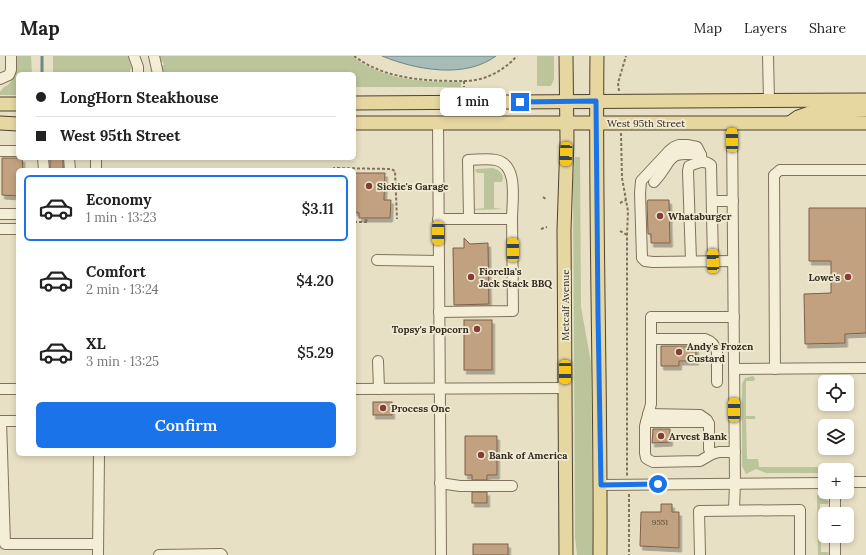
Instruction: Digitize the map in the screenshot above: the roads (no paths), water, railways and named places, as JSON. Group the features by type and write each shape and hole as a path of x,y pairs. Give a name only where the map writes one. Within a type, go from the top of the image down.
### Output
{"main road":[{"name":"Metcalf Avenue","path":"566,56 567,123 564,230 566,555"},
{"path":"596,56 601,485 600,555"},
{"path":"356,103 620,100 866,100"},
{"path":"0,104 16,104"},
{"path":"787,124 798,117 812,112 866,110"},
{"path":"0,123 16,124"},
{"name":"West 95th Street","path":"356,123 866,123"}],"street":[{"path":"0,79 9,75 11,70 11,56"},
{"path":"134,56 138,67 138,72"},
{"path":"154,56 158,72"},
{"path":"768,56 769,100"},
{"path":"438,122 441,555"},
{"path":"732,123 735,452 734,510"},
{"path":"648,187 641,181 674,147 679,145 697,147 701,158"},
{"path":"0,151 16,151"},
{"path":"713,261 711,165 701,158 680,154 673,156 668,162 665,170 648,187 642,258 644,261 653,262 733,261"},
{"path":"690,262 688,171 689,166 701,158"},
{"path":"439,312 513,311 512,178 509,168 500,162 468,160 469,219"},
{"path":"775,369 774,176 780,170 866,170"},
{"path":"712,201 733,201"},
{"path":"0,214 16,214"},
{"path":"438,219 512,219"},
{"path":"0,229 16,229"},
{"path":"377,260 439,261"},
{"path":"734,317 651,317 651,404 648,415 645,453 646,458 653,462 700,461 719,452 735,452"},
{"path":"651,339 710,340 717,352 717,382"},
{"path":"378,361 379,389"},
{"path":"734,369 866,368"},
{"path":"0,388 16,389"},
{"path":"356,389 565,388"},
{"path":"648,415 698,409 705,414 708,422 709,449 712,454"},
{"path":"648,415 708,422"},
{"path":"16,421 1,422 5,544 98,544"},
{"path":"98,555 99,456"},
{"path":"854,482 866,482"},
{"path":"440,483 460,486 512,486"},
{"path":"601,485 818,483"},
{"path":"700,555 699,511 734,510 800,510 800,555"},
{"path":"835,543 835,555"},
{"path":"18,544 18,555"},
{"path":"159,555 222,555"}],"water":[{"path":"382,56 496,56 484,63 470,68 440,70 410,65"}],"waterway":[{"path":"42,56 42,72"}],"place":[{"name":"Sickie's Garage","path":"369,186"},
{"name":"Whataburger","path":"660,216"},
{"name":"Fiorella's Jack Stack BBQ","path":"471,277"},
{"name":"Lowe's","path":"848,277"},
{"name":"Topsy's Popcorn","path":"477,329"},
{"name":"Andy's Frozen Custard","path":"679,352"},
{"name":"Process One","path":"383,408"},
{"name":"Arvest Bank","path":"661,436"},
{"name":"Bank of America","path":"481,455"}]}
